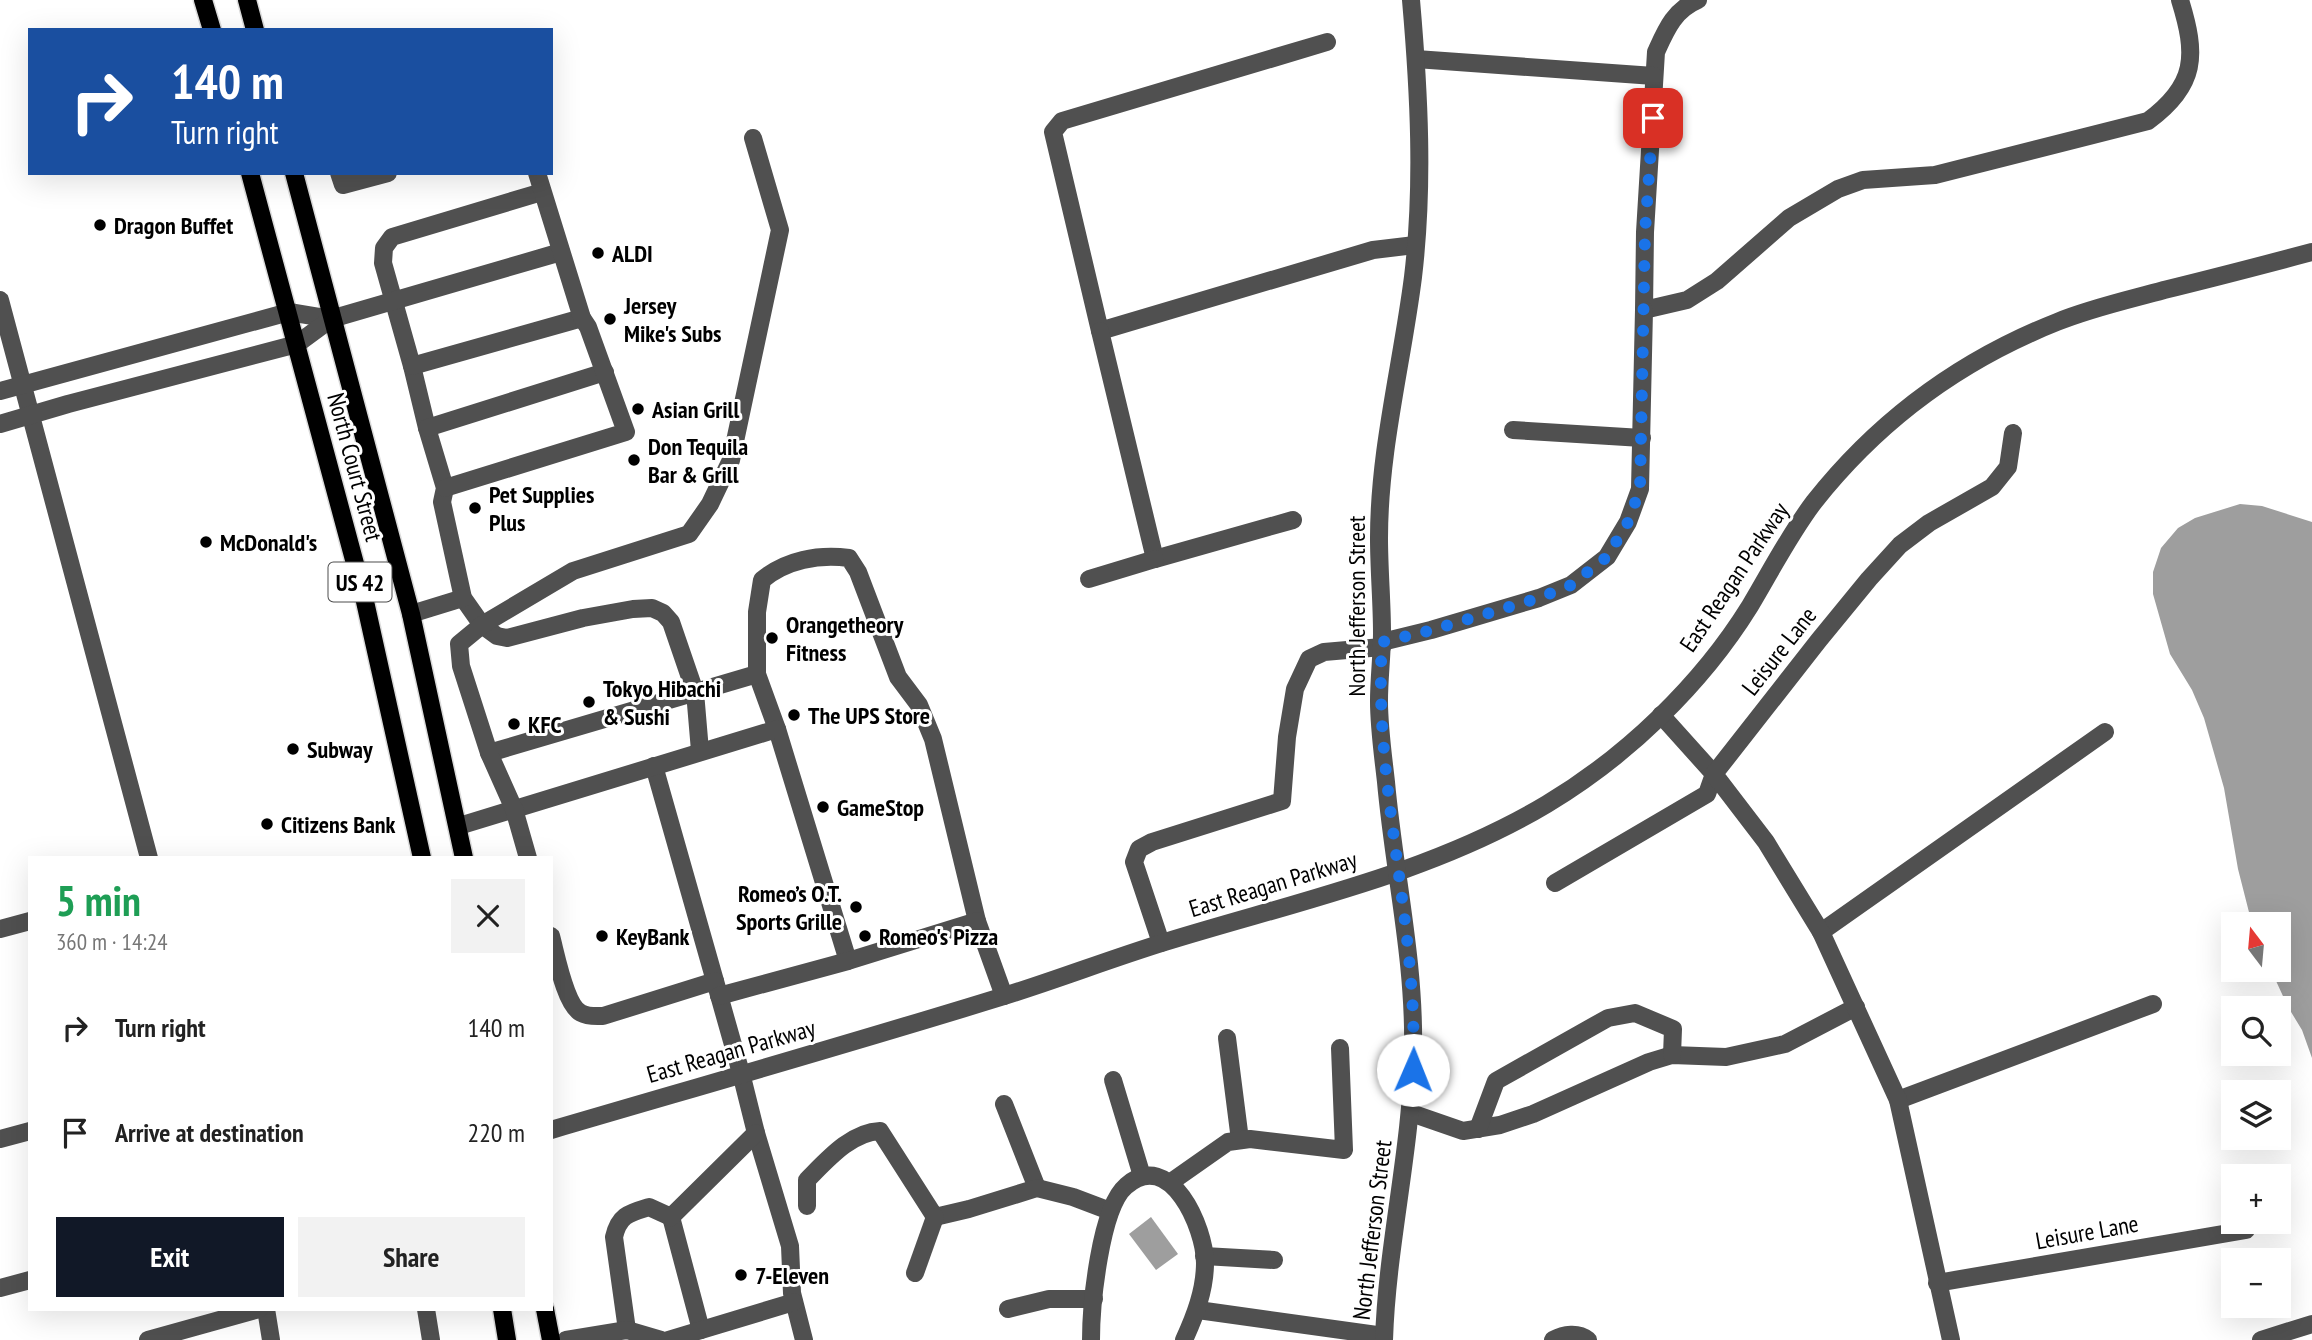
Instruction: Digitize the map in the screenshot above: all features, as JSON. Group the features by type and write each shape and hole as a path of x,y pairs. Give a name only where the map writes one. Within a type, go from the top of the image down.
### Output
{"main road":[{"path":"204,0 211,28"},
{"path":"247,0 254,28"},
{"name":"North Court Street","path":"251,175 364,597 422,856"},
{"name":"North Court Street","path":"295,175 411,614 464,856"},
{"path":"502,1311 507,1340"},
{"path":"545,1311 551,1340"}],"street":[{"name":"North Jefferson Street","path":"1384,1338 1391,1241 1403,1178 1411,1113 1413,1049 1408,938 1386,785 1379,702 1382,644 1379,536 1385,453 1401,360 1415,245 1420,142 1410,0"},
{"path":"1161,943 1134,862 1139,849 1152,842 1282,801 1287,737 1295,689 1309,659 1324,652 1382,644 1432,630 1539,598 1571,585 1607,557 1628,522 1640,489 1645,232 1656,52 1667,27 1684,6 1698,0"},
{"path":"1644,310 1687,300 1717,281 1789,218 1838,189 1863,180 1935,175 2148,121 2180,92 2192,58 2186,18 2180,0"},
{"path":"1155,559 1053,132 1062,121 1327,42"},
{"path":"1416,59 1654,76"},
{"path":"527,856 514,809 489,753 461,666 459,644 482,625 573,571 689,534 710,504 731,460 780,230 753,138"},
{"path":"340,175 343,186 381,175"},
{"path":"446,488 626,432 588,327 582,318 538,175"},
{"path":"542,192 392,237 384,248 383,263 392,302 446,488 442,502 463,598 482,625 497,636 507,638 583,618 652,608 663,613 671,622 695,692 700,751"},
{"path":"1100,331 1373,250 1415,245"},
{"path":"0,425 297,344 331,319 561,252"},
{"name":"East Reagan Parkway","path":"553,1129 1004,996 1161,943 1398,872 1502,829 1552,801 1598,769 1661,715 1704,668 1732,632 1778,554 1812,505 1843,468 1885,426 1923,396 1964,368 2015,340 2060,320 2107,305 2312,252"},
{"path":"0,300 148,856"},
{"path":"0,391 289,312 331,319"},
{"path":"412,366 582,318"},
{"path":"427,428 605,372"},
{"path":"1513,430 1642,438"},
{"name":"Leisure Lane","path":"1555,883 1707,794 1714,774 1868,579 1900,545 1929,523 1992,487 2008,467 2013,433"},
{"path":"1089,579 1293,520"},
{"path":"848,961 777,729 757,674 757,612 762,580 776,568 831,555 849,558 858,572 898,677 919,705 933,739 977,921 1004,996"},
{"path":"411,614 463,598"},
{"path":"489,753 757,674"},
{"path":"1661,715 1714,774 1766,842 1821,932 1856,1007 1898,1100 1951,1340"},
{"path":"458,826 777,729"},
{"path":"1821,932 2105,732"},
{"path":"654,765 790,1246 792,1293 804,1340"},
{"path":"553,943 571,1003 579,1012 590,1016 603,1016 717,988 848,961 977,921"},
{"path":"0,929 28,922"},
{"path":"1898,1100 2153,1004"},
{"path":"1411,1113 1463,1131 1500,1125 1533,1114 1625,1071 1672,1055 1726,1057 1784,1044 1856,1007"},
{"path":"1478,1129 1496,1081 1608,1018 1635,1013 1673,1029 1672,1055"},
{"path":"1227,1038 1240,1140"},
{"path":"1171,1182 1228,1142 1250,1139 1345,1150 1340,1048"},
{"path":"1113,1080 1142,1176"},
{"path":"1004,1104 1037,1188"},
{"path":"807,1206 807,1180 833,1154 866,1131 880,1131 935,1217"},
{"path":"0,1139 28,1132"},
{"path":"671,1217 756,1133"},
{"path":"1091,1340 1096,1272 1110,1211 1124,1187 1142,1176 1156,1175 1171,1182 1184,1198 1198,1227 1204,1256 1198,1310 1184,1340"},
{"path":"935,1217 1037,1188 1073,1196 1110,1211"},
{"path":"627,1330 614,1237 618,1224 629,1213 649,1207 671,1217"},
{"path":"671,1217 701,1330"},
{"path":"915,1273 935,1217"},
{"name":"Leisure Lane","path":"1937,1283 2223,1234"},
{"path":"1204,1256 1274,1261"},
{"path":"0,1288 28,1281"},
{"path":"1007,1309 1049,1299 1094,1299"},
{"path":"668,1340 794,1302"},
{"path":"1198,1310 1384,1338"},
{"path":"148,1340 252,1311"},
{"path":"266,1311 271,1340"},
{"path":"426,1311 431,1340"},
{"path":"2261,1340 2312,1324"},
{"path":"566,1340 627,1330 661,1340"},
{"path":"1553,1340 1568,1334 1583,1336 1588,1340"}],"shaded area":[{"path":"2240,504 2262,506 2312,522 2312,1058 2302,1030 2291,1012 2291,996 2283,996 2277,982 2291,982 2291,912 2249,912 2238,869 2224,788 2204,718 2192,690 2170,654 2153,594 2153,572 2161,548 2178,528 2195,518"},
{"path":"1151,1217 1178,1254 1156,1270 1129,1234"}],"place":[{"name":"Dragon Buffet","path":"100,225"},
{"name":"ALDI","path":"598,253"},
{"name":"Jersey Mike's Subs","path":"610,319"},
{"name":"Asian Grill","path":"638,409"},
{"name":"Don Tequila Bar & Grill","path":"634,460"},
{"name":"Pet Supplies Plus","path":"475,508"},
{"name":"McDonald's","path":"206,542"},
{"name":"Orangetheory Fitness","path":"772,638"},
{"name":"Tokyo Hibachi & Sushi","path":"589,702"},
{"name":"The UPS Store","path":"794,715"},
{"name":"KFC","path":"514,724"},
{"name":"Subway","path":"293,749"},
{"name":"GameStop","path":"823,807"},
{"name":"Citizens Bank","path":"267,824"},
{"name":"Romeo’s O.T. Sports Grille","path":"856,907"},
{"name":"KeyBank","path":"602,936"},
{"name":"Romeo's Pizza","path":"865,936"},
{"name":"7-Eleven","path":"741,1275"}],"route":[{"path":"1413,1070 1412,985 1408,938 1386,785 1379,702 1382,642 1539,598 1571,585 1607,557 1628,522 1640,489 1645,232 1653,118"}]}
